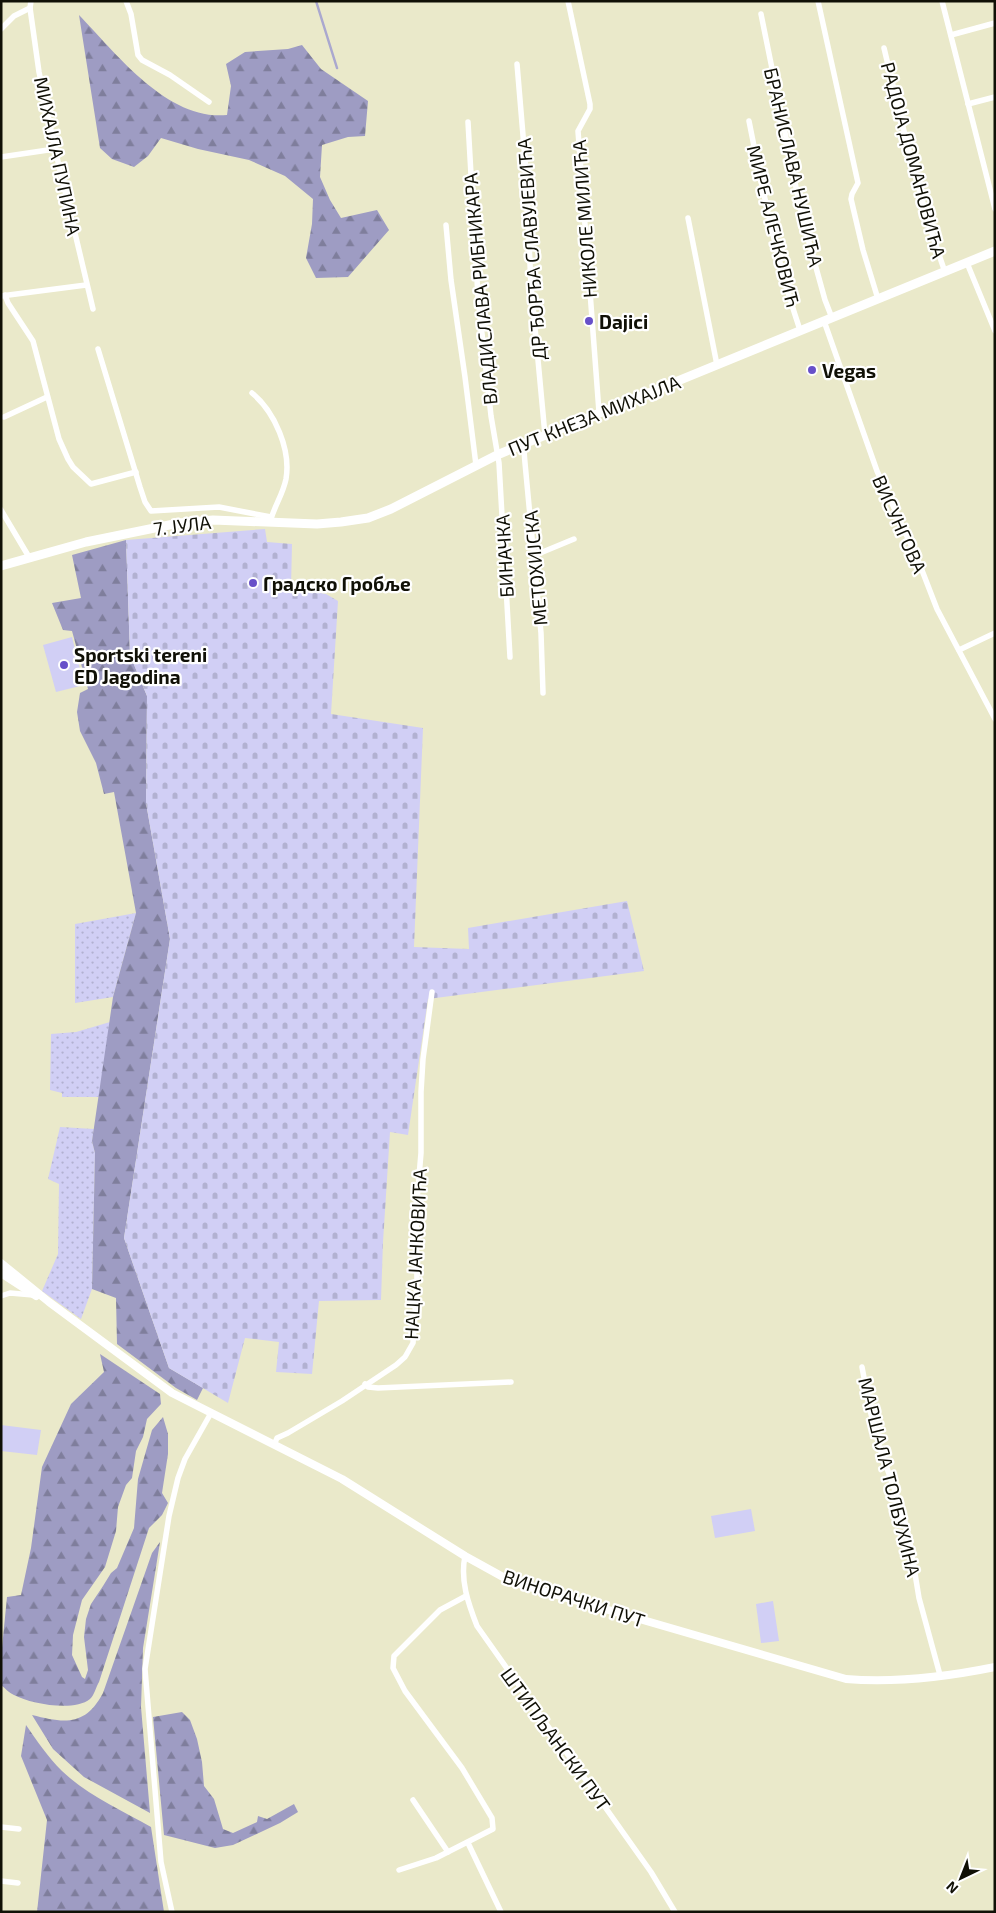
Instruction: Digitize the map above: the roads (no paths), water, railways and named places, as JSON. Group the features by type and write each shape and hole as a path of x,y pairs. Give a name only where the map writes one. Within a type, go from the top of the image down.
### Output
{"main road":[{"name":"ПУТ КНЕЗА МИХАЈЛА","path":"367,518 391,509 476,465 520,445 995,251"},
{"name":"7. ЈУЛА","path":"1,566 104,538 179,523 213,520 271,520 326,524 367,518"}],"street":[{"name":"МИХАЈЛА ПУПИНА","path":"31,1 30,8 39,72 55,149 93,309"},
{"path":"126,1 131,14 138,55 142,60 170,75 209,102"},
{"name":"НИКОЛЕ МИЛИЋА","path":"568,1 590,104 590,109 578,131 599,412"},
{"path":"818,1 858,183 851,200 863,250 878,299"},
{"path":"942,1 995,209"},
{"path":"1,29 14,16 30,8"},
{"name":"БРАНИСЛАВА НУШИЋА","path":"761,14 802,218 825,300 828,319"},
{"path":"951,35 995,23"},
{"name":"РАДОЈА ДОМАНОВИЋА","path":"884,48 914,173 930,230 945,272"},
{"name":"ДР ЂОРЂА СЛАВУЈЕВИЋА","path":"517,64 525,160 531,285 545,435"},
{"path":"968,104 995,97"},
{"name":"МИРЕ АЛЕЧКОВИЋ","path":"749,121 764,197 784,278 800,330"},
{"name":"ВЛАДИСЛАВА РИБНИКАРА","path":"468,122 478,297 497,455"},
{"path":"1,157 55,149"},
{"path":"688,218 717,365"},
{"path":"446,225 451,280 476,465"},
{"path":"967,263 995,331"},
{"path":"86,285 3,296 33,341 59,439 73,466 91,484 136,472"},
{"name":"ВИСУНГОВА","path":"828,319 877,472 918,560 937,609 995,719"},
{"path":"98,349 145,502 151,511 219,507 271,520 286,480 286,458 271,413 262,401 252,393"},
{"path":"4,417 47,397"},
{"name":"МЕТОХИЈСКА","path":"520,445 524,451 526,463 541,634 543,693"},
{"name":"БИНАЧКА","path":"497,455 510,657"},
{"path":"1,510 29,557"},
{"path":"533,556 574,539"},
{"path":"958,650 995,634"},
{"name":"НАЦКА ЈАНКОВИЋА","path":"274,1445 277,1438 342,1401 396,1365 405,1356 413,1343 417,1280 416,1212 421,1153 421,1092 423,1059 432,992"},
{"path":"2,1267 33,1295 49,1302"},
{"path":"2,1267 49,1302"},
{"path":"1,1292 33,1295"},
{"path":"1,1296 10,1293"},
{"name":"ВИНОРАЧКИ ПУТ","path":"49,1302 172,1393 342,1479 465,1556 512,1582 846,1679 892,1681 995,1666"},
{"name":"МАРШАЛА ТОЛБУХИНА","path":"862,1366 879,1446 905,1519 919,1598 940,1675"},
{"path":"365,1384 368,1387 378,1388 511,1382"},
{"path":"172,1912 161,1862 145,1669 169,1516 178,1478 185,1460 211,1413"},
{"name":"ШТИПЉАНСКИ ПУТ","path":"465,1556 463,1569 466,1596 477,1626 485,1640 645,1864 675,1912"},
{"path":"399,1870 428,1862 493,1829 492,1818 462,1768 414,1705 394,1668 394,1656 440,1610 466,1596"},
{"path":"413,1800 448,1852"},
{"path":"1,1827 19,1829"},
{"path":"468,1843 501,1912"},
{"path":"1,1882 18,1883"}],"waterway":[{"path":"316,1 337,68"}],"place":[{"name":"Dajici","path":"589,321"},
{"name":"Vegas","path":"812,370"},
{"name":"Градско Гробље","path":"253,583"},
{"name":"Sportski tereni ED Jagodina","path":"64,665"}]}
